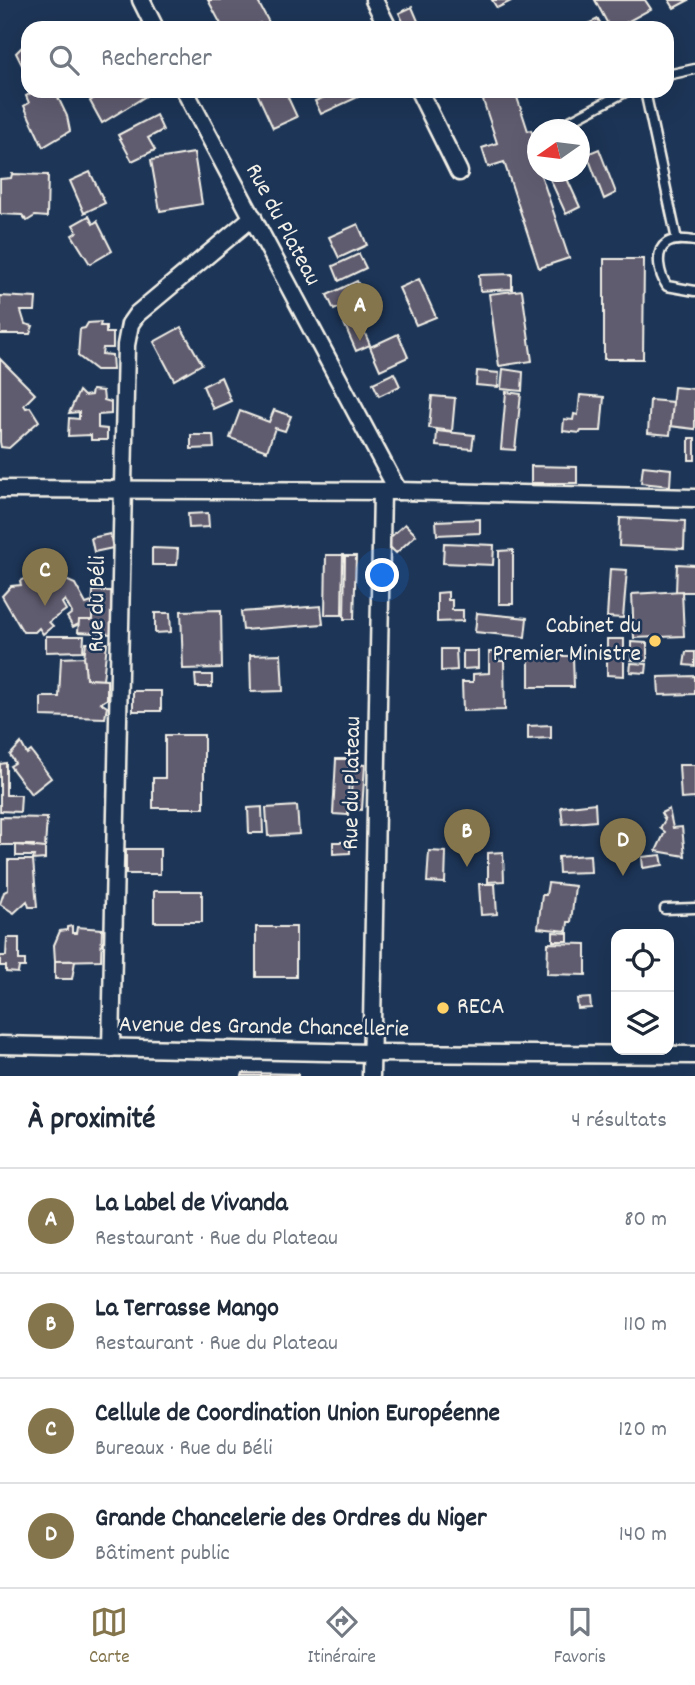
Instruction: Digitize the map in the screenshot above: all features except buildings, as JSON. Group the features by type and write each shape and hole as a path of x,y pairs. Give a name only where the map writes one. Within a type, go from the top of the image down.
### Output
{"street":[{"path":"141,0 152,21"},
{"path":"374,0 384,21"},
{"name":"Rue du Plateau","path":"189,98 253,217 390,491 371,1076"},
{"path":"422,98 459,172"},
{"name":"Rue du Béli","path":"111,1048 126,345 131,324 137,314 253,217"},
{"path":"0,489 390,491 695,498"},
{"name":"Avenue des Grande Chancellerie","path":"0,1045 371,1053 695,1055"}],"lane":[{"path":"674,74 695,69"},
{"path":"574,119 614,98"},
{"path":"647,98 677,240"},
{"path":"695,241 677,240 667,243 662,248 659,263 660,276 667,286 695,291"},
{"path":"665,909 695,908"}],"place":[{"name":"La Label de Vivanda","path":"360,341"},
{"name":"Cellule de Coordination Union Européenne","path":"45,606"},
{"name":"Cabinet du Premier Ministre","path":"655,641"},
{"name":"La Terrasse Mango","path":"467,867"},
{"name":"Grande Chancelerie des Ordres du Niger","path":"623,876"},
{"name":"RECA","path":"443,1008"}]}
